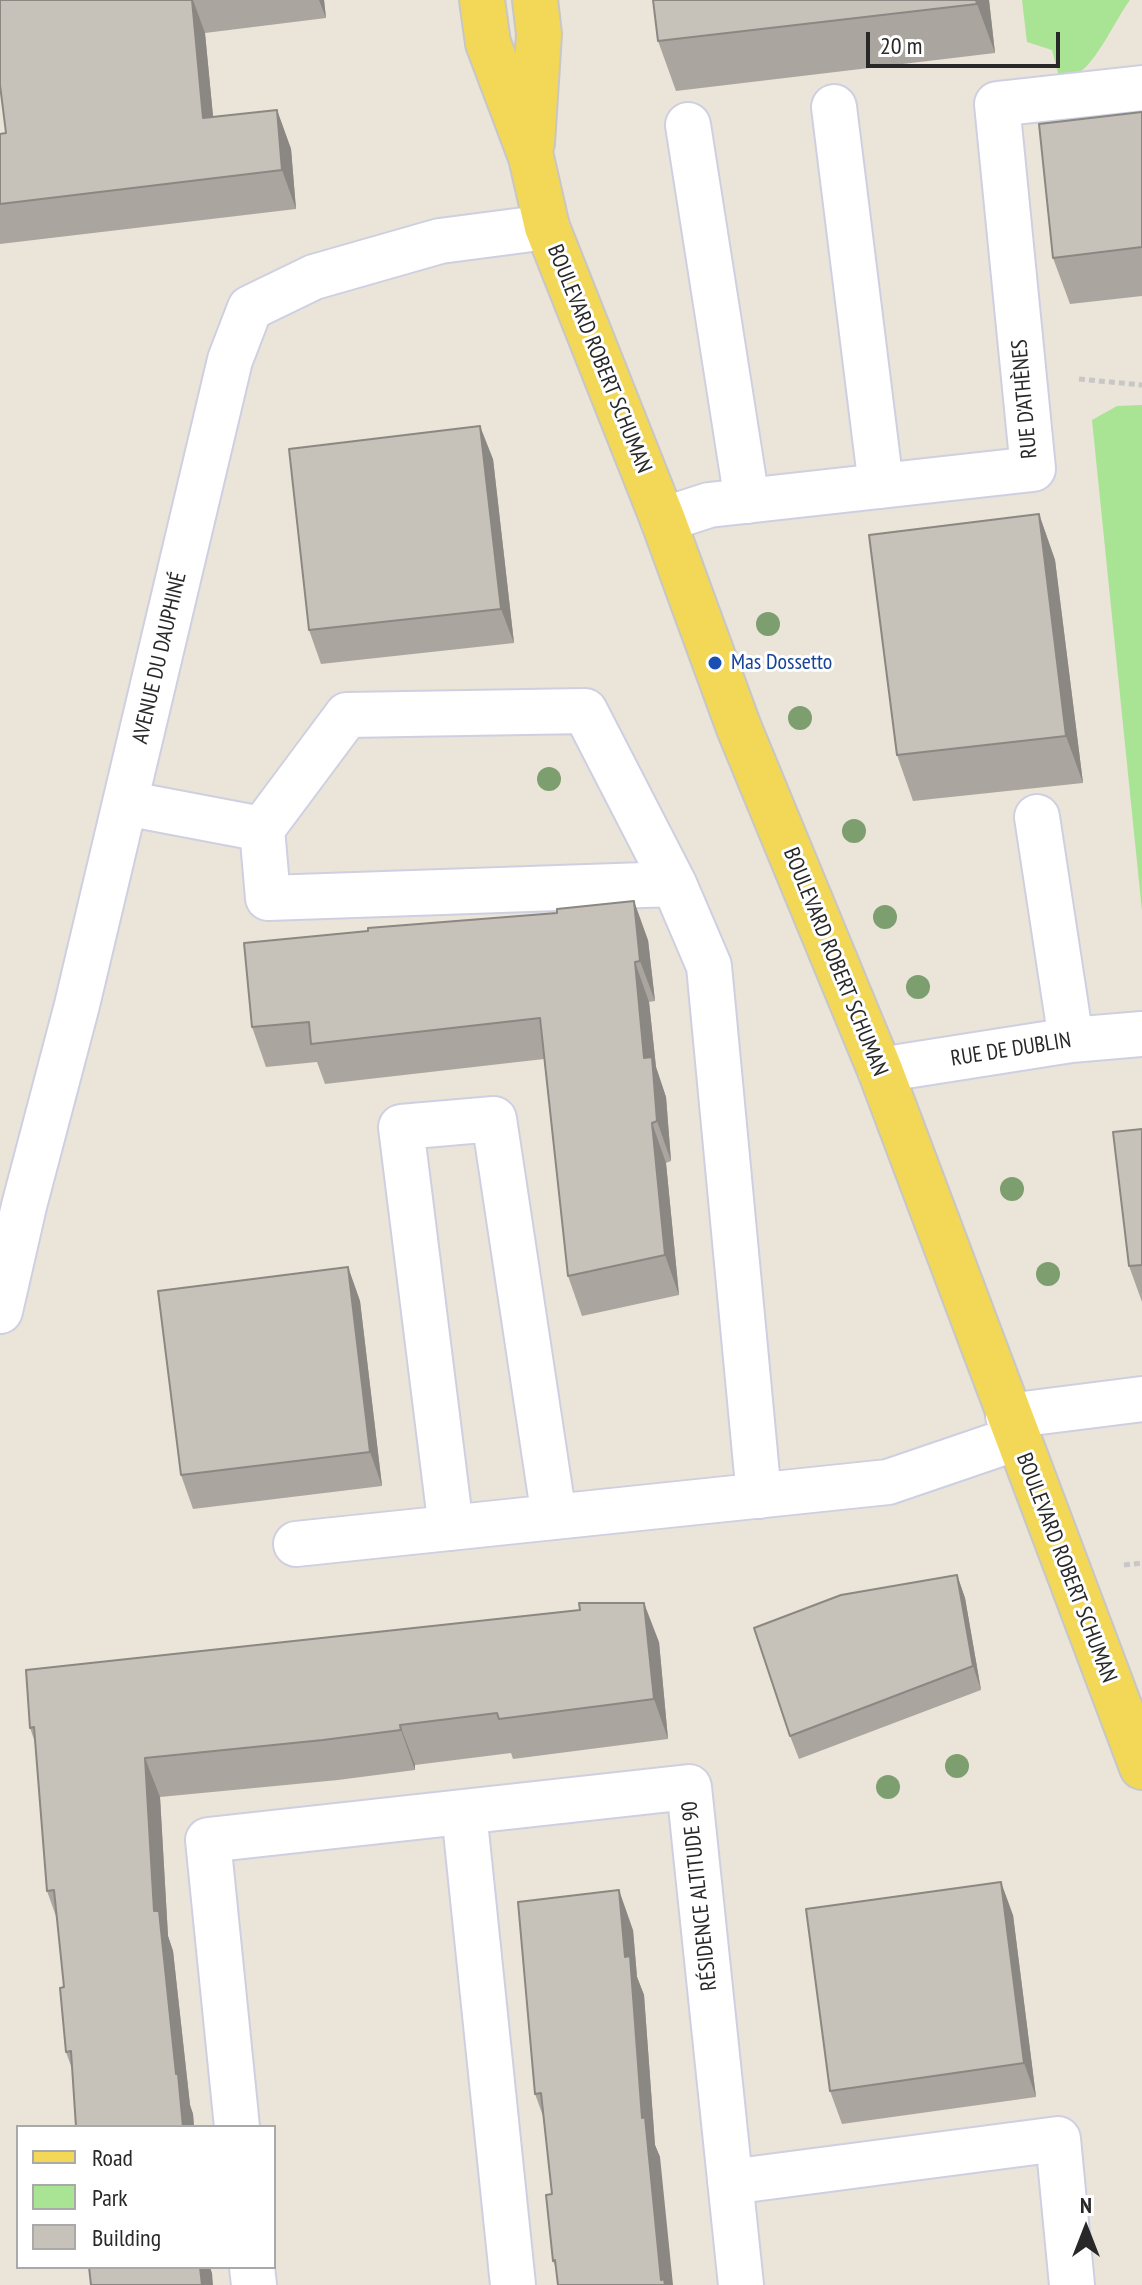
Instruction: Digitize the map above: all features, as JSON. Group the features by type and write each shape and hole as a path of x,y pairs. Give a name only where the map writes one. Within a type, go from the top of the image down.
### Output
{"main road":[{"name":"BOULEVARD ROBERT SCHUMAN","path":"482,0 488,43 531,157 547,227 663,520 739,728 880,1070 1142,1767"},
{"name":"BOULEVARD ROBERT SCHUMAN","path":"531,157 539,34 535,0"}],"street":[{"name":"RUE D'ATHÈNES","path":"663,520 709,505 1033,469 997,104 1142,88"},
{"path":"834,107 881,486"},
{"path":"688,125 747,501"},
{"name":"AVENUE DU DAUPHINÉ","path":"0,1311 77,1005 230,360 250,308 314,277 440,241 547,227"},
{"path":"674,884 268,898 262,829 347,715 585,711 674,884 709,966 759,1496"},
{"path":"125,803 262,829"},
{"path":"1037,817 1071,1040"},
{"name":"RUE DE DUBLIN","path":"880,1070 1071,1040 1142,1034"},
{"path":"451,1528 401,1127 494,1119 554,1517"},
{"path":"296,1544 888,1482 1013,1427 1142,1399"},
{"name":"RÉSIDENCE ALTITUDE 90","path":"237,2125 208,1840 689,1787 741,2285"},
{"path":"464,1812 513,2285"},
{"path":"730,2182 1058,2139 1072,2285"}],"green space":[{"path":"1022,0 1130,0 1085,68 1076,74 1059,77 1052,50 1027,42"},
{"path":"1142,405 1142,911 1092,420 1117,406"}],"building":[{"path":"0,0 192,0 203,118 277,110 282,170 0,204 0,134 6,133 0,85"},
{"path":"653,0 976,0 977,4 658,41"},
{"path":"1142,112 1142,247 1053,258 1039,124"},
{"path":"480,426 501,609 309,630 289,449"},
{"path":"1039,514 1066,736 897,755 869,535"},
{"path":"634,901 640,961 635,962 644,1058 652,1057 657,1121 652,1123 665,1255 568,1276 540,1018 311,1044 309,1022 252,1027 244,943 368,931 368,928 557,913 557,909"},
{"path":"1142,1129 1142,1265 1129,1266 1113,1132"},
{"path":"348,1267 370,1452 181,1475 158,1291"},
{"path":"957,1575 973,1666 790,1736 754,1628 841,1595"},
{"path":"579,1603 644,1603 654,1699 499,1719 497,1713 400,1725 401,1730 323,1740 145,1758 154,1911 159,1911 183,2125 76,2125 71,2051 66,2052 60,1988 64,1987 54,1890 47,1891 34,1727 30,1728 26,1670 580,1610"},
{"path":"1001,1882 1024,2063 830,2091 806,1909"},
{"path":"619,1890 625,1957 630,1956 642,2118 645,2117 661,2280 664,2279 665,2285 558,2285 546,2195 552,2194 541,2093 535,2094 518,1902"},
{"path":"89,2269 200,2269 202,2285 91,2285"}],"place":[{"name":"Mas Dossetto","path":"715,663"}]}
